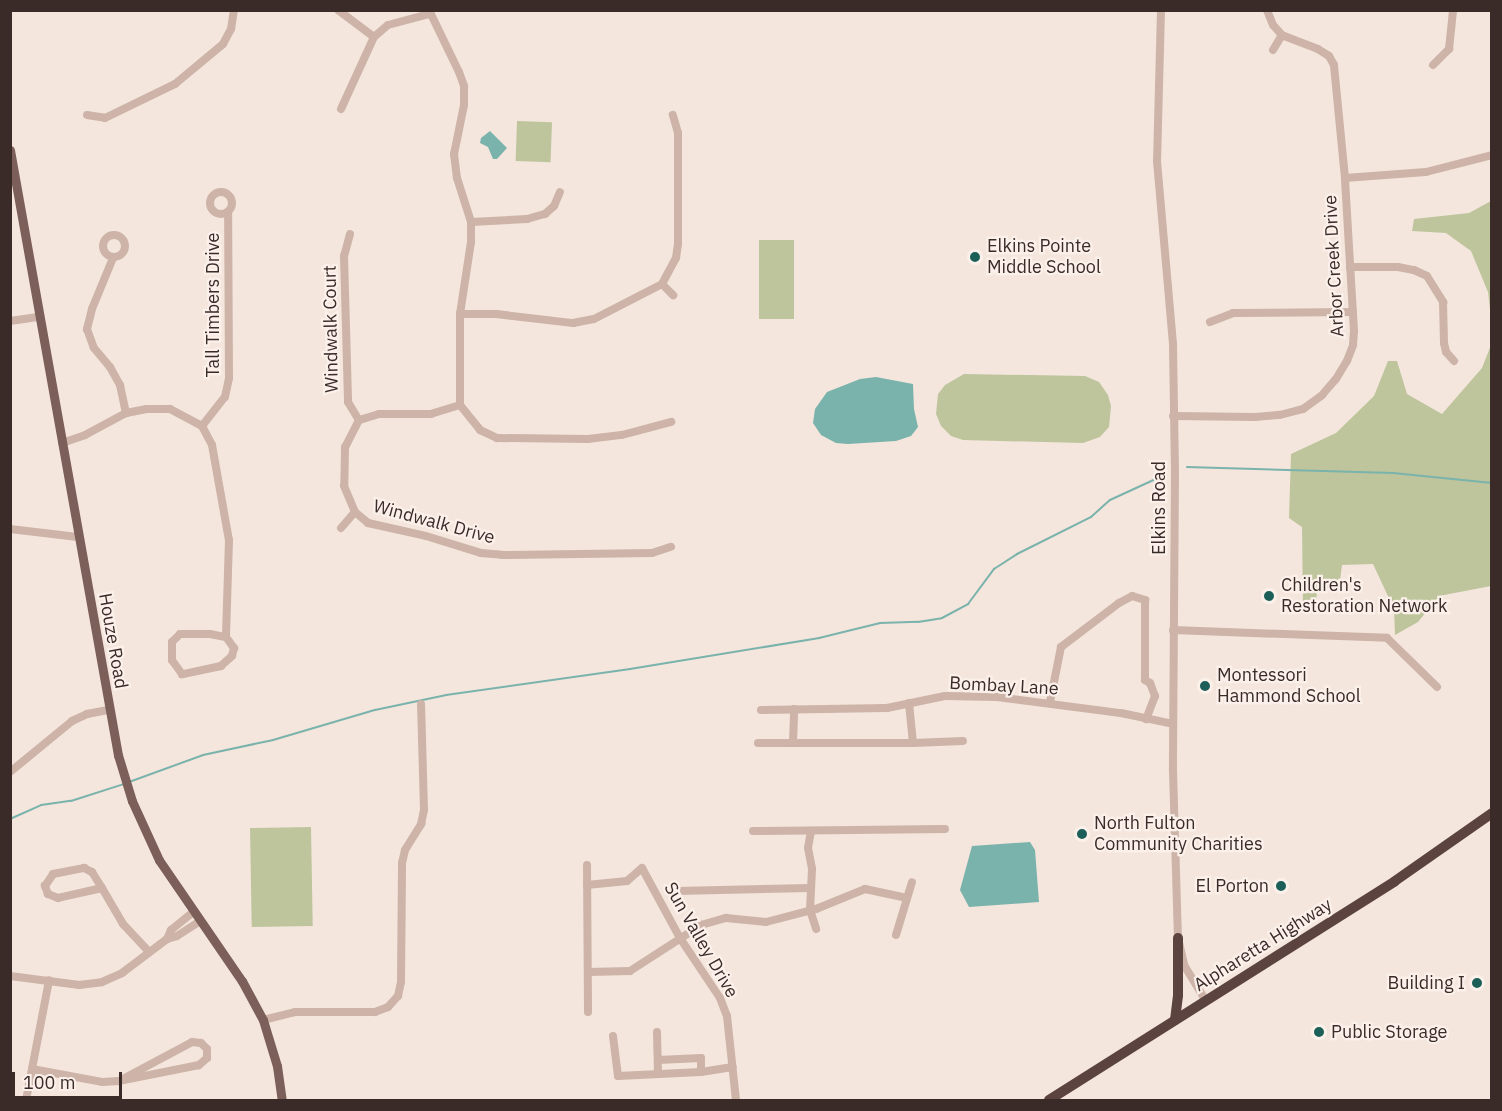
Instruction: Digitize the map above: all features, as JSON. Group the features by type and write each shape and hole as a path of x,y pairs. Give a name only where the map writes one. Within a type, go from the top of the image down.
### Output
{"highway":[{"name":"Alpharetta Highway","path":"1048,1101 1403,876 1491,813"},
{"path":"1175,1020 1178,995 1178,938"}],"main road":[{"name":"Houze Road","path":"10,150 108,710 120,765 144,830 170,879 243,981 263,1020 278,1070 282,1101"}],"street":[{"path":"87,115 105,118 175,84 223,44 231,29 234,10"},
{"path":"338,10 374,37"},
{"name":"Elkins Road","path":"1161,10 1157,161 1171,294 1173,724 1178,938 1184,965 1206,1000"},
{"path":"1267,10 1273,25 1282,35 1273,50"},
{"path":"1433,65 1449,49 1453,10"},
{"path":"340,109 374,37 388,25 429,12 459,72 464,87 464,105 454,153 457,178 471,222 471,242 460,314 460,405 480,430 497,438 588,439 622,435 671,422"},
{"name":"Arbor Creek Drive","path":"1173,416 1255,417 1280,415 1303,409 1322,395 1347,362 1353,345 1345,178 1334,65 1329,56 1318,49 1282,35"},
{"path":"460,314 496,314 573,322 594,318 662,284 676,258 678,244 678,133 673,115"},
{"path":"1345,178 1426,172 1491,155"},
{"path":"471,222 526,219 545,214 554,206 560,192"},
{"name":"Tall Timbers Drive","path":"202,426 225,397 229,378 228,212"},
{"name":"Windwalk Court","path":"350,234 345,256 348,402 359,420"},
{"path":"113,258 92,309 87,329 94,348 110,367 120,386 126,413"},
{"path":"1350,267 1398,267 1414,270 1427,276 1443,302 1444,343 1446,352 1454,361"},
{"path":"662,284 673,295"},
{"path":"1210,321 1233,313 1353,312"},
{"path":"10,321 40,317"},
{"path":"359,420 379,414 431,414 460,405"},
{"path":"62,443 85,435 126,413 147,409 170,409 202,426 212,445 229,540 226,637 234,648 229,661 220,666 182,674 177,670 172,660 172,642 180,634 210,634 226,637"},
{"name":"Windwalk Drive","path":"359,420 345,447 344,486 355,512 368,524 426,536 481,553 502,555 652,554 671,547"},
{"path":"341,528 355,512"},
{"path":"10,529 78,537"},
{"path":"1050,702 1061,647 1131,596 1145,600 1145,680 1150,683 1155,696 1146,719"},
{"path":"1173,630 1387,638 1437,687"},
{"name":"Bombay Lane","path":"761,710 887,708 945,696 998,697 1050,702 1173,724"},
{"path":"909,703 913,743"},
{"path":"263,1020 295,1012 375,1012 388,1006 398,996 401,982 402,863 405,850 421,824 424,810 421,705"},
{"path":"793,743 794,709"},
{"path":"10,772 72,721 87,714 108,710"},
{"path":"758,743 963,741"},
{"path":"753,831 945,829"},
{"path":"811,831 808,848 810,910 816,929"},
{"path":"587,865 588,1012"},
{"path":"102,888 58,898 48,894 45,885 53,874 84,868 92,872 102,888 123,924 149,952"},
{"name":"Sun Valley Drive","path":"587,885 627,881 642,868 680,938 720,998 727,1016 736,1101"},
{"path":"896,935 912,882"},
{"path":"676,891 811,888"},
{"path":"588,972 630,971 701,926 726,918 766,922 810,910 865,889 906,898"},
{"path":"167,939 171,930 194,912"},
{"path":"10,976 79,985 102,982 122,973 167,939 177,936 200,921"},
{"path":"26,1101 49,980"},
{"path":"657,1032 658,1074"},
{"path":"613,1036 618,1076 701,1072 733,1067"},
{"path":"32,1069 102,1082 119,1080 199,1065 207,1059 207,1049 201,1043 192,1042 119,1080"},
{"path":"658,1060 701,1058 701,1072"}],"green space":[{"path":"517,121 552,122 551,162 516,161"},
{"path":"1491,201 1491,318 1488,292 1471,251 1446,233 1412,231 1414,219 1469,213"},
{"path":"759,240 794,240 794,319 759,319"},
{"path":"1491,345 1491,586 1439,596 1418,622 1395,635 1394,609 1373,564 1342,565 1339,588 1317,588 1316,608 1303,609 1302,527 1289,518 1291,454 1336,433 1374,396 1388,361 1397,361 1407,394 1442,414 1482,368"},
{"path":"964,374 1085,376 1099,382 1108,395 1111,406 1109,427 1100,437 1083,443 963,440 951,436 941,426 936,414 938,394 945,385"},
{"path":"311,827 313,926 252,927 250,828"}],"water":[{"path":"490,131 507,148 497,159 493,159 488,147 480,143 481,138"},
{"path":"876,377 913,384 914,409 918,427 911,436 896,441 848,444 836,443 821,435 813,423 815,409 827,392 860,379"},
{"path":"1030,842 1035,850 1039,902 969,907 960,890 972,846"}],"waterway":[{"path":"1187,467 1393,473 1492,483"},
{"path":"129,782 203,755 273,740 375,710 446,695 630,669 819,638 880,623 918,622 942,618 968,604 994,569 1017,554 1091,517 1110,500 1160,477"},
{"path":"10,819 41,805 71,801 124,784"}],"place":[{"name":"Elkins Pointe Middle School","path":"975,257"},
{"name":"Children's Restoration Network","path":"1269,596"},
{"name":"Montessori Hammond School","path":"1205,686"},
{"name":"North Fulton Community Charities","path":"1082,834"},
{"name":"El Porton","path":"1281,886"},
{"name":"Building I","path":"1477,983"},
{"name":"Public Storage","path":"1319,1032"}]}
